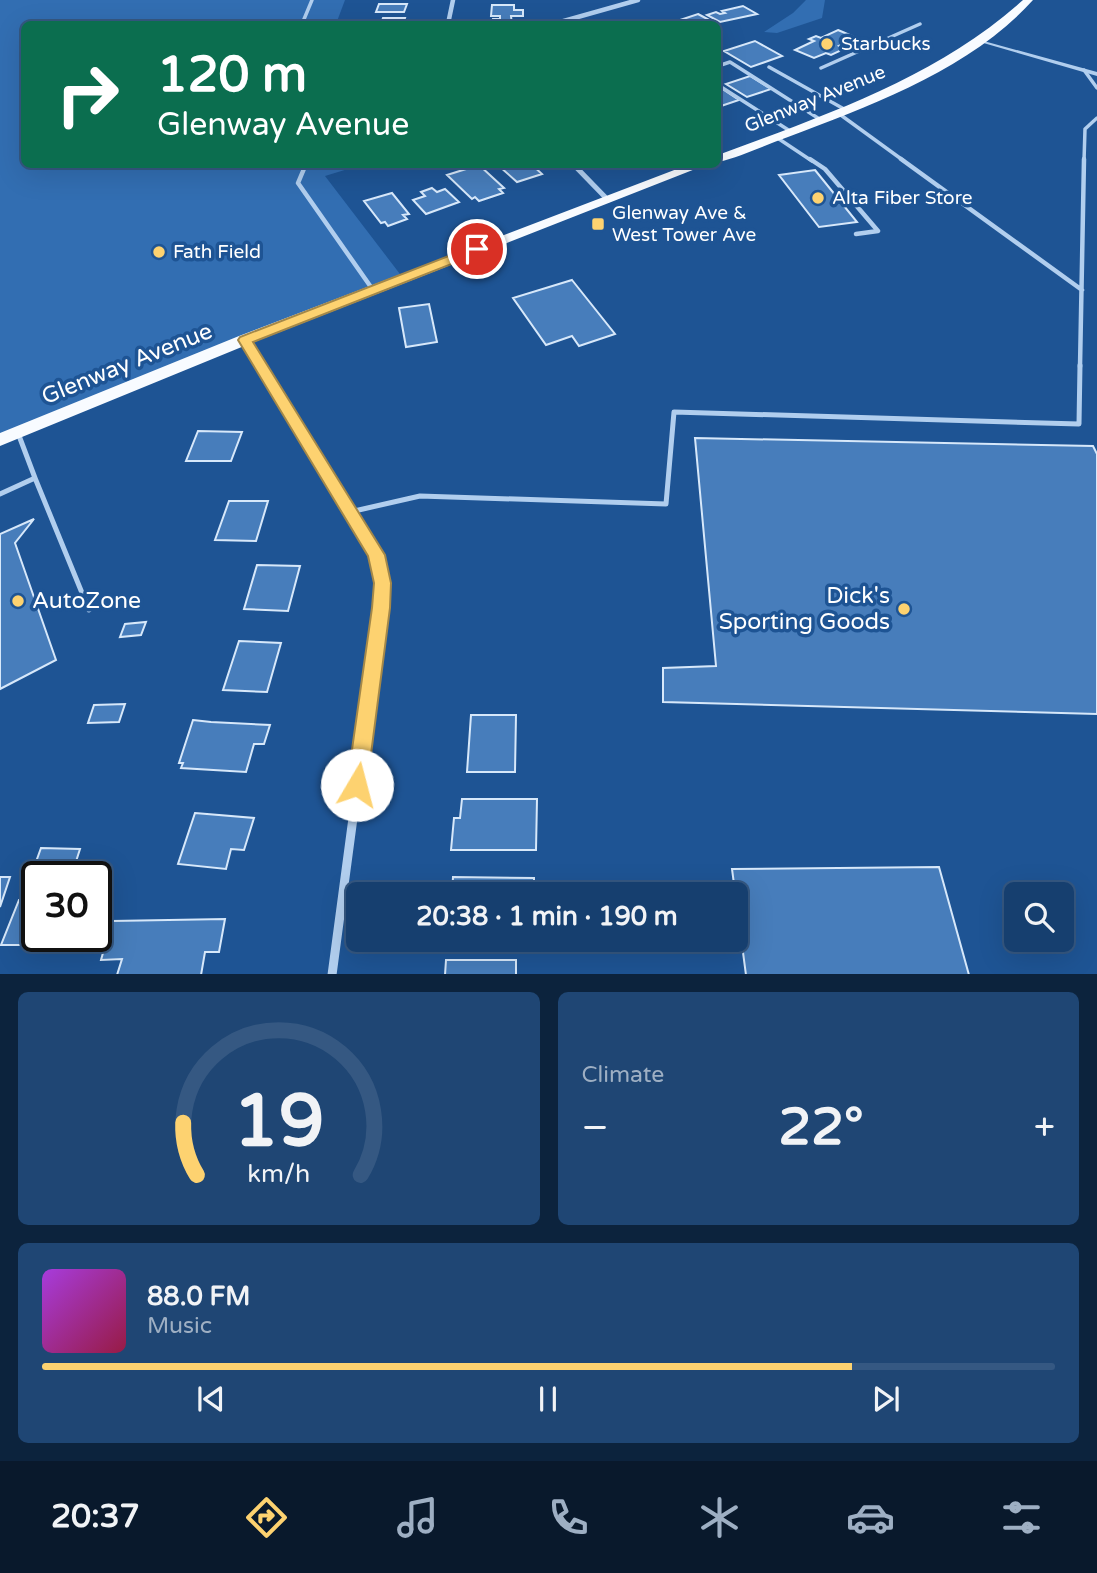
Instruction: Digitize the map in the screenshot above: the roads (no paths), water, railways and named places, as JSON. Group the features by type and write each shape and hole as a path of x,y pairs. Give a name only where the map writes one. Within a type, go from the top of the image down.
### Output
{"main road":[{"name":"Glenway Avenue","path":"721,158 821,120 899,85 982,41 1028,0"},
{"name":"Glenway Avenue","path":"0,440 244,340 692,168"}],"street":[{"path":"449,21 453,0"},
{"path":"564,21 638,0"},
{"path":"982,41 1097,74"},
{"path":"577,168 608,200"},
{"path":"244,340 376,555 382,596 332,974"}],"lane":[{"path":"303,21 313,0"},
{"path":"821,68 920,24"},
{"path":"721,65 730,62 821,120"},
{"path":"769,67 841,111 1082,290"},
{"path":"1084,70 1097,88"},
{"path":"721,87 790,131"},
{"path":"349,512 420,496 666,504 674,412 1079,424 1085,129 1097,118"},
{"path":"776,137 825,169 878,230 856,234"},
{"path":"304,168 298,183 373,290"},
{"path":"18,433 89,610"},
{"path":"0,494 35,478"}],"place":[{"name":"Starbucks","path":"827,44"},
{"name":"Alta Fiber Store","path":"818,198"},
{"name":"Glenway Ave & West Tower Ave","path":"598,224"},
{"name":"Fath Field","path":"159,252"},
{"name":"AutoZone","path":"18,601"},
{"name":"Dick's Sporting Goods","path":"904,609"}]}
